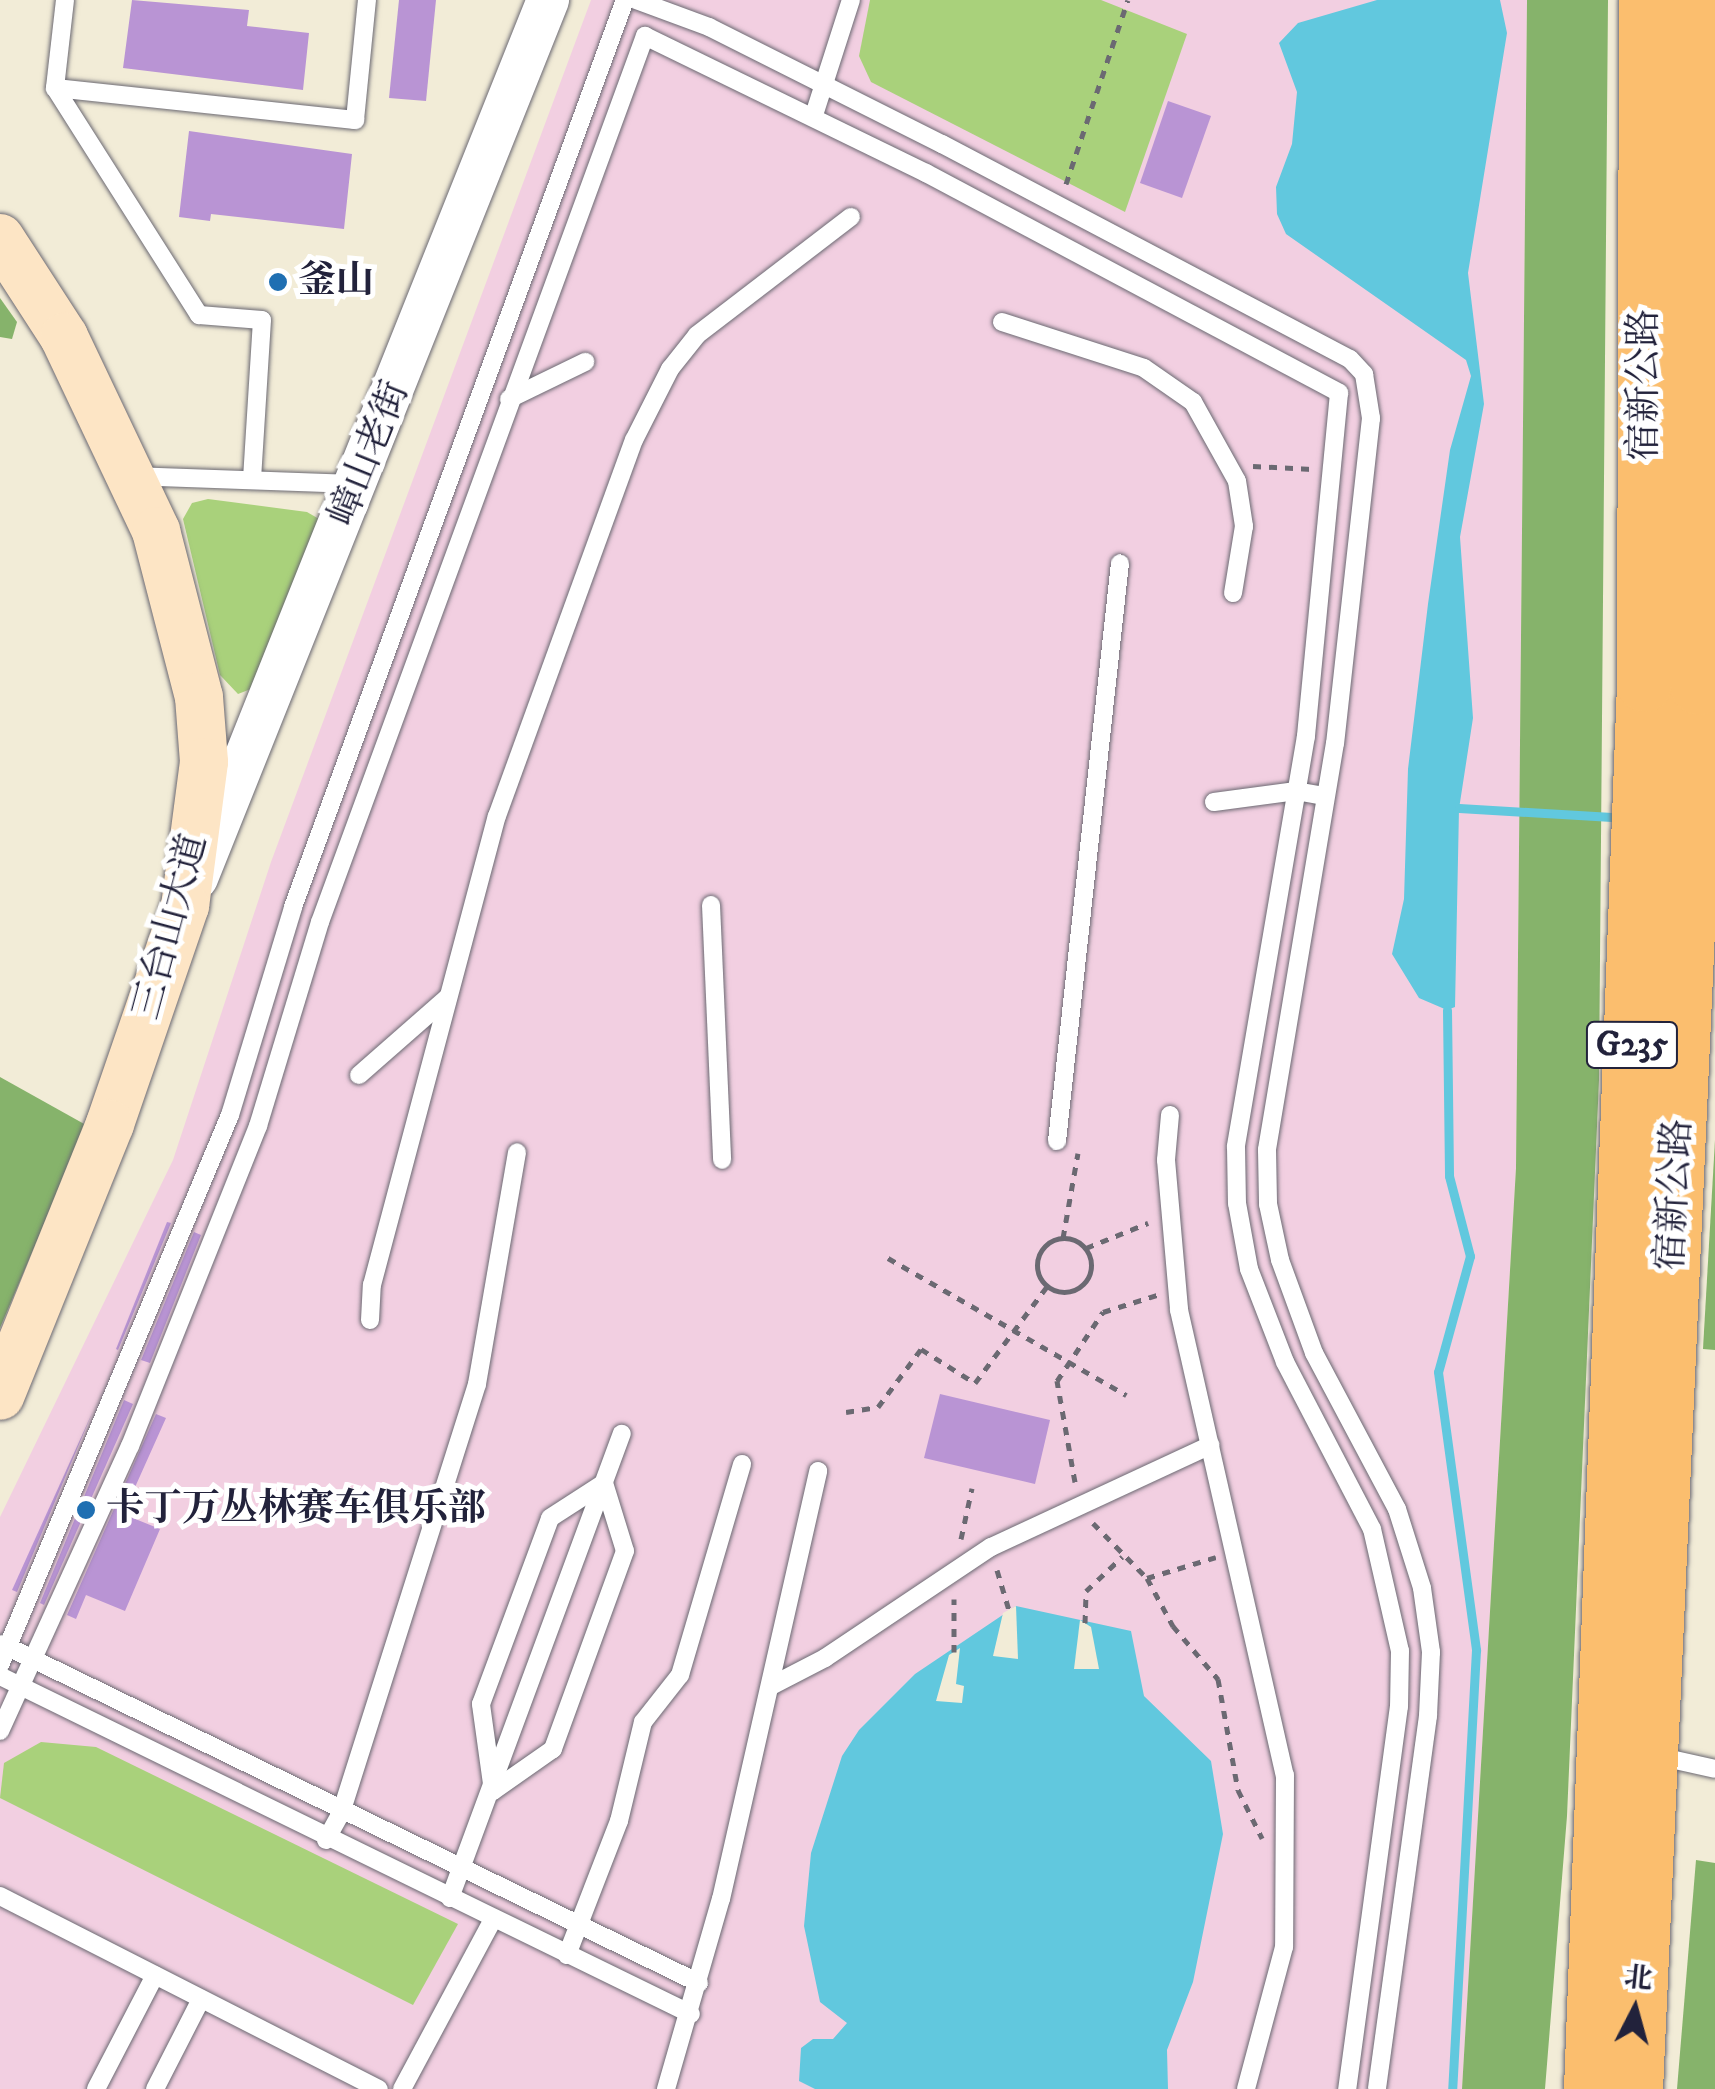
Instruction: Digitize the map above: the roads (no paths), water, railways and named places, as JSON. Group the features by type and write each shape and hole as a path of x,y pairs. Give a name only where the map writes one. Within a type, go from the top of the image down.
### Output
{"highway":[{"name":"宿新公路","path":"1591,2089 1644,684 1646,0"},
{"name":"宿新公路","path":"1635,2089 1707,520 1701,0"}],"main road":[{"name":"三台山大道","path":"0,238 64,337 132,476 171,578 200,711 204,794 185,906 110,1124 0,1396"}],"street":[{"name":"嶂山老街","path":"185,906 359,484 548,0"}],"lane":[{"path":"65,0 56,88 199,315 262,320 252,478"},
{"path":"56,88 354,120 368,0"},
{"path":"0,1665 4,1645 230,1115 292,907 625,0"},
{"path":"636,0 824,85 1350,359 1364,374 1371,418 1325,796 1285,1021 1267,1150 1268,1204 1314,1353 1396,1509 1422,1588 1431,1652 1428,1716 1377,2089"},
{"path":"814,115 851,0"},
{"path":"0,1731 36,1661 130,1446 258,1126 320,922 645,36 814,115 1325,380 1339,394 1334,470 1296,791 1254,1014 1236,1147 1237,1204 1249,1269 1285,1362 1372,1529 1400,1651 1399,1706 1347,2089"},
{"path":"370,1320 372,1285 497,816 634,440 670,369 727,310 851,217"},
{"path":"1002,322 1144,368 1193,402 1230,466 1244,526 1233,593"},
{"path":"510,399 585,362"},
{"path":"132,476 359,484"},
{"path":"1057,1141 1120,564"},
{"path":"1214,802 1296,791 1325,796"},
{"path":"711,905 722,1160"},
{"path":"359,1075 448,997"},
{"path":"1170,1115 1177,1292 1285,1775 1288,1866 1284,1947 1246,2089"},
{"path":"326,1840 341,1814 477,1384 518,1152"},
{"path":"450,1898 464,1872 622,1434"},
{"path":"771,1686 825,1658 990,1547 1212,1445"},
{"path":"567,1955 620,1821 643,1722 680,1675 742,1464"},
{"path":"666,2089 698,1983 771,1686 818,1471"},
{"path":"493,1791 481,1704 550,1518 604,1483"},
{"path":"493,1791 553,1749 625,1551 604,1483"},
{"path":"4,1645 341,1814 698,1983"},
{"path":"0,1676 326,1840 690,2014"},
{"path":"1650,1754 1715,1769"},
{"path":"2,1902 379,2089"},
{"path":"402,2089 493,1919"},
{"path":"96,2089 155,1975"},
{"path":"155,2089 201,1998"}],"water":[{"path":"1377,0 1500,0 1507,33 1468,273 1484,404 1460,537 1473,718 1459,809 1455,1007 1447,1010 1419,998 1392,954 1404,899 1408,769 1428,604 1450,450 1471,376 1466,360 1286,234 1277,214 1276,187 1292,144 1297,92 1279,43 1298,23"},
{"path":"1016,1606 1131,1631 1144,1696 1211,1761 1223,1834 1193,1982 1167,2050 1168,2089 815,2089 799,2081 801,2048 813,2039 833,2039 847,2023 820,2002 804,1926 811,1853 842,1756 859,1730 915,1674"}],"waterway":[{"path":"1459,808 1612,817"},
{"path":"1447,1010 1449,1176 1470,1256 1438,1372 1476,1650 1452,2089"}],"place":[{"name":"釜山","path":"278,282"},
{"name":"卡丁万丛林赛车俱乐部","path":"86,1510"}]}
